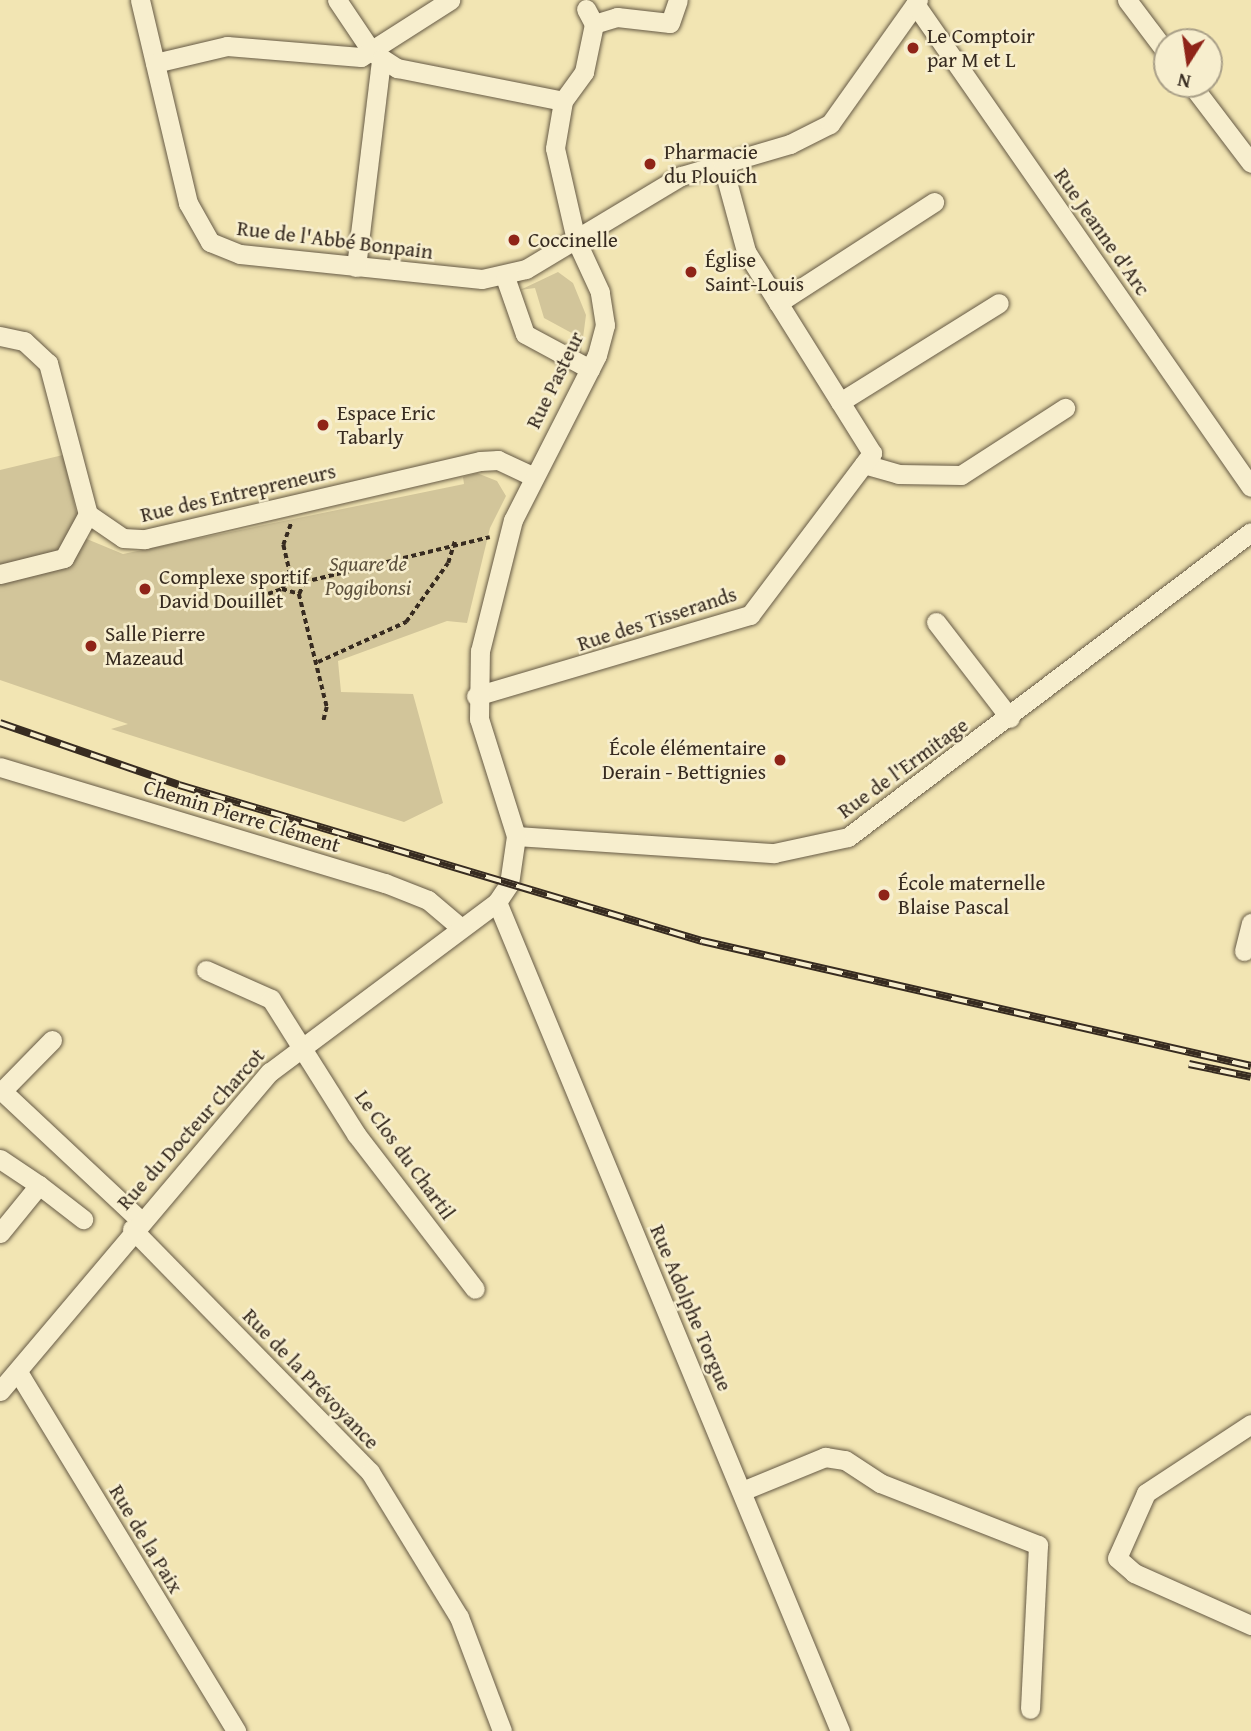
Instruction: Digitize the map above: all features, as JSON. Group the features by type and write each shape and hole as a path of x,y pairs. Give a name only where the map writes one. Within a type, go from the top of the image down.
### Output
{"street":[{"path":"337,0 376,55 407,71 563,101 582,79 590,16 670,23 678,0"},
{"path":"155,63 227,46 361,57 376,55 450,0"},
{"path":"1127,0 1153,34"},
{"path":"590,369 525,334 505,277 576,240 681,176 790,144 830,124 916,2"},
{"name":"Rue Jeanne d'Arc","path":"916,2 1251,487"},
{"name":"Rue de l'Abbé Bonpain","path":"137,10 155,63 160,116 174,178 197,228 219,248 356,267 505,277"},
{"path":"356,267 376,55"},
{"path":"1202,98 1251,163"},
{"name":"Rue Pasteur","path":"516,836 476,696 506,541 532,476 590,369 605,313 576,240 555,148 563,101"},
{"path":"722,163 741,239 872,453 864,464 898,474 961,475 1065,408"},
{"path":"778,303 934,202"},
{"path":"840,402 999,303"},
{"path":"0,336 32,345 52,370 88,514 64,558 0,574"},
{"name":"Rue des Entrepreneurs","path":"88,514 102,530 133,540 489,460 532,476"},
{"name":"Rue des Tisserands","path":"476,696 750,615 864,464"},
{"name":"Rue de l'Ermitage","path":"516,836 774,853 824,846 869,825 1251,532"},
{"path":"936,622 1010,718"},
{"name":"Chemin Pierre Clément","path":"0,767 385,883 428,900 461,928"},
{"name":"Rue du Docteur Charcot","path":"1,1388 18,1371 136,1224 258,1084 302,1045 497,902 513,871 516,836"},
{"name":"Rue Adolphe Torgue","path":"497,902 840,1731"},
{"path":"1244,951 1251,923"},
{"name":"Le Clos du Chartil","path":"206,970 267,994 302,1045 356,1134 475,1289"},
{"name":"Rue de la Prévoyance","path":"52,1040 2,1091 136,1224 370,1472 459,1617 502,1731"},
{"path":"0,1159 83,1219"},
{"path":"0,1233 39,1185"},
{"name":"Rue de la Paix","path":"18,1371 236,1731"},
{"path":"1251,1424 1146,1493 1118,1558 1134,1573 1251,1625"},
{"path":"742,1491 825,1457 845,1460 880,1483 1038,1545 1030,1709"}],"path":[{"path":"274,508 294,524 283,545 290,575 282,589"},
{"path":"323,723 327,707 299,594 304,582 455,540 506,541"},
{"path":"318,662 406,622 448,563 455,540"},
{"path":"268,594 282,589 299,594"}],"green space":[{"path":"558,272 573,283 586,315 581,353 575,348 579,337 544,318 535,288 520,290"},
{"name":"Square de Poggibonsi","path":"63,455 82,537 123,554 464,484 463,477 477,473 497,481 506,496 490,528 467,623 447,621 338,661 341,692 413,694 443,803 404,822 111,729 128,724 0,680 0,470"}],"railway":[{"path":"0,723 179,785 702,941 1251,1066"},
{"path":"1189,1064 1251,1077"}],"place":[{"name":"Le Comptoir par M et L","path":"913,48"},
{"name":"Pharmacie du Plouich","path":"650,164"},
{"name":"Coccinelle","path":"514,240"},
{"name":"Église Saint-Louis","path":"691,272"},
{"name":"Espace Eric Tabarly","path":"323,425"},
{"name":"Complexe sportif David Douillet","path":"145,589"},
{"name":"Salle Pierre Mazeaud","path":"91,646"},
{"name":"École élémentaire Derain - Bettignies","path":"780,760"},
{"name":"École maternelle Blaise Pascal","path":"884,895"}]}
